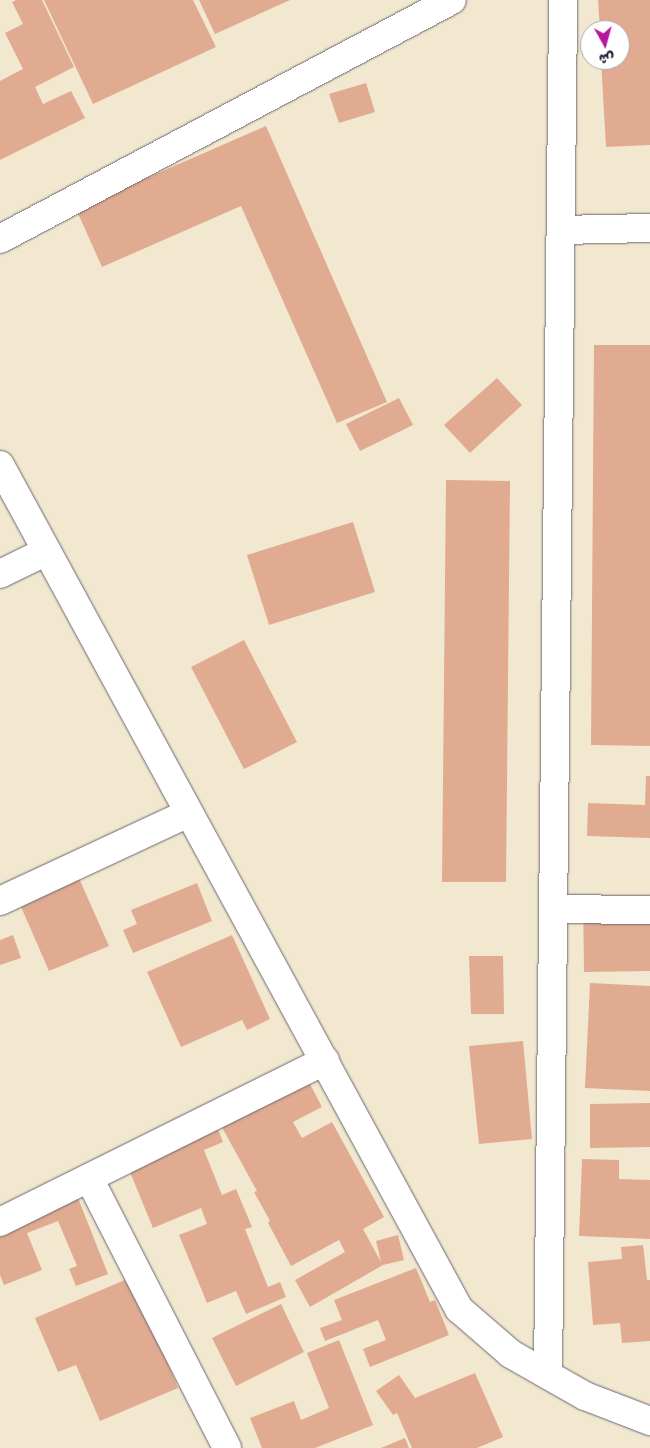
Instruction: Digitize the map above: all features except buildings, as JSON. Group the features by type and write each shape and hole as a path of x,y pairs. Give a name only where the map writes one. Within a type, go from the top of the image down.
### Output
{"street":[{"path":"0,239 452,0"},
{"path":"548,1375 563,0"},
{"path":"561,230 650,228"},
{"path":"0,465 459,1309 511,1354 585,1396 650,1421"},
{"path":"0,574 47,551"},
{"path":"0,901 189,813"},
{"path":"553,910 650,910"},
{"path":"0,1222 325,1061"},
{"path":"90,1178 228,1448"}]}
